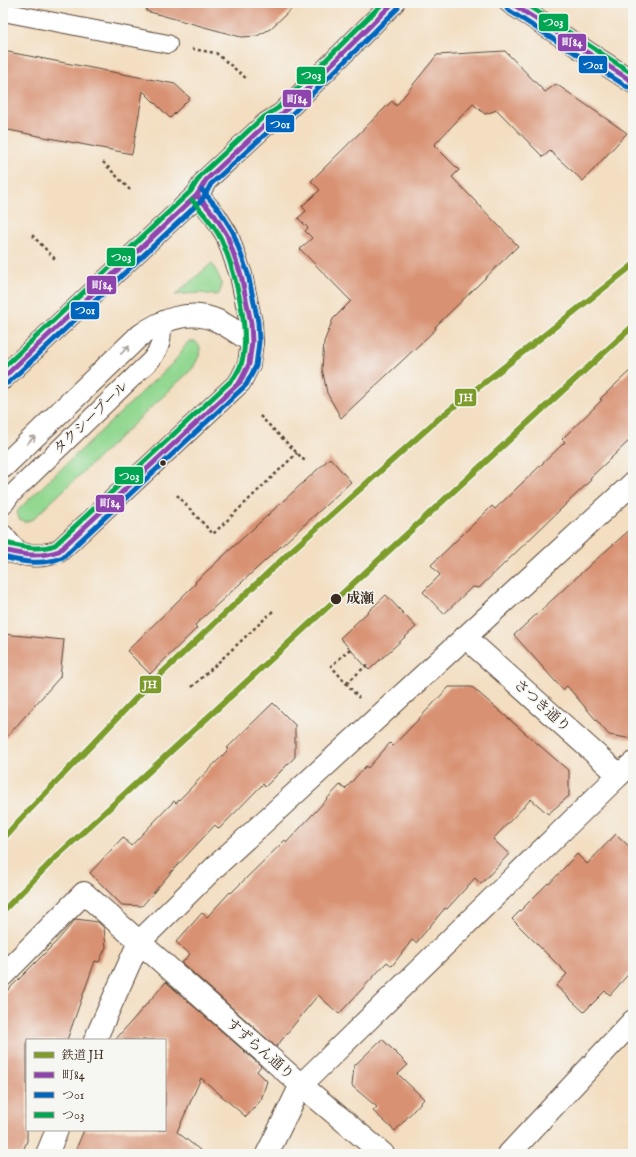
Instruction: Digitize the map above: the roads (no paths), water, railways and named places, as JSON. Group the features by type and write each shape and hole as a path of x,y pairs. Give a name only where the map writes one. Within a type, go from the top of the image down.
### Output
{"street":[{"path":"3,378 197,195 211,190 275,130 282,114 393,3"},
{"path":"511,3 633,82"},
{"path":"3,536 11,546 12,552 37,556 49,555 59,550 240,382 250,364 252,342 251,324 241,275 227,235 216,216 197,195"},
{"path":"3,467 138,337 150,328 180,316 202,316 218,321 252,342"},
{"path":"95,1039 139,942 216,866 633,483"},
{"name":"さつき通り","path":"465,637 628,769"},
{"path":"267,1154 301,1084 628,769"},
{"name":"すずらん通り","path":"3,975 84,894 383,1154"},
{"path":"510,1154 633,1021"},
{"path":"47,1154 57,1131"}],"lane":[{"path":"3,12 168,44"},
{"name":"タクシープール","path":"3,506 10,496 151,360 158,350 162,339 162,322"}],"rail line":[{"name":"JH","path":"3,839 142,692 290,552 437,420 633,265"},
{"name":"JH","path":"3,911 55,858 633,326"}],"place":[{"name":"成瀬","path":"336,599"}]}
